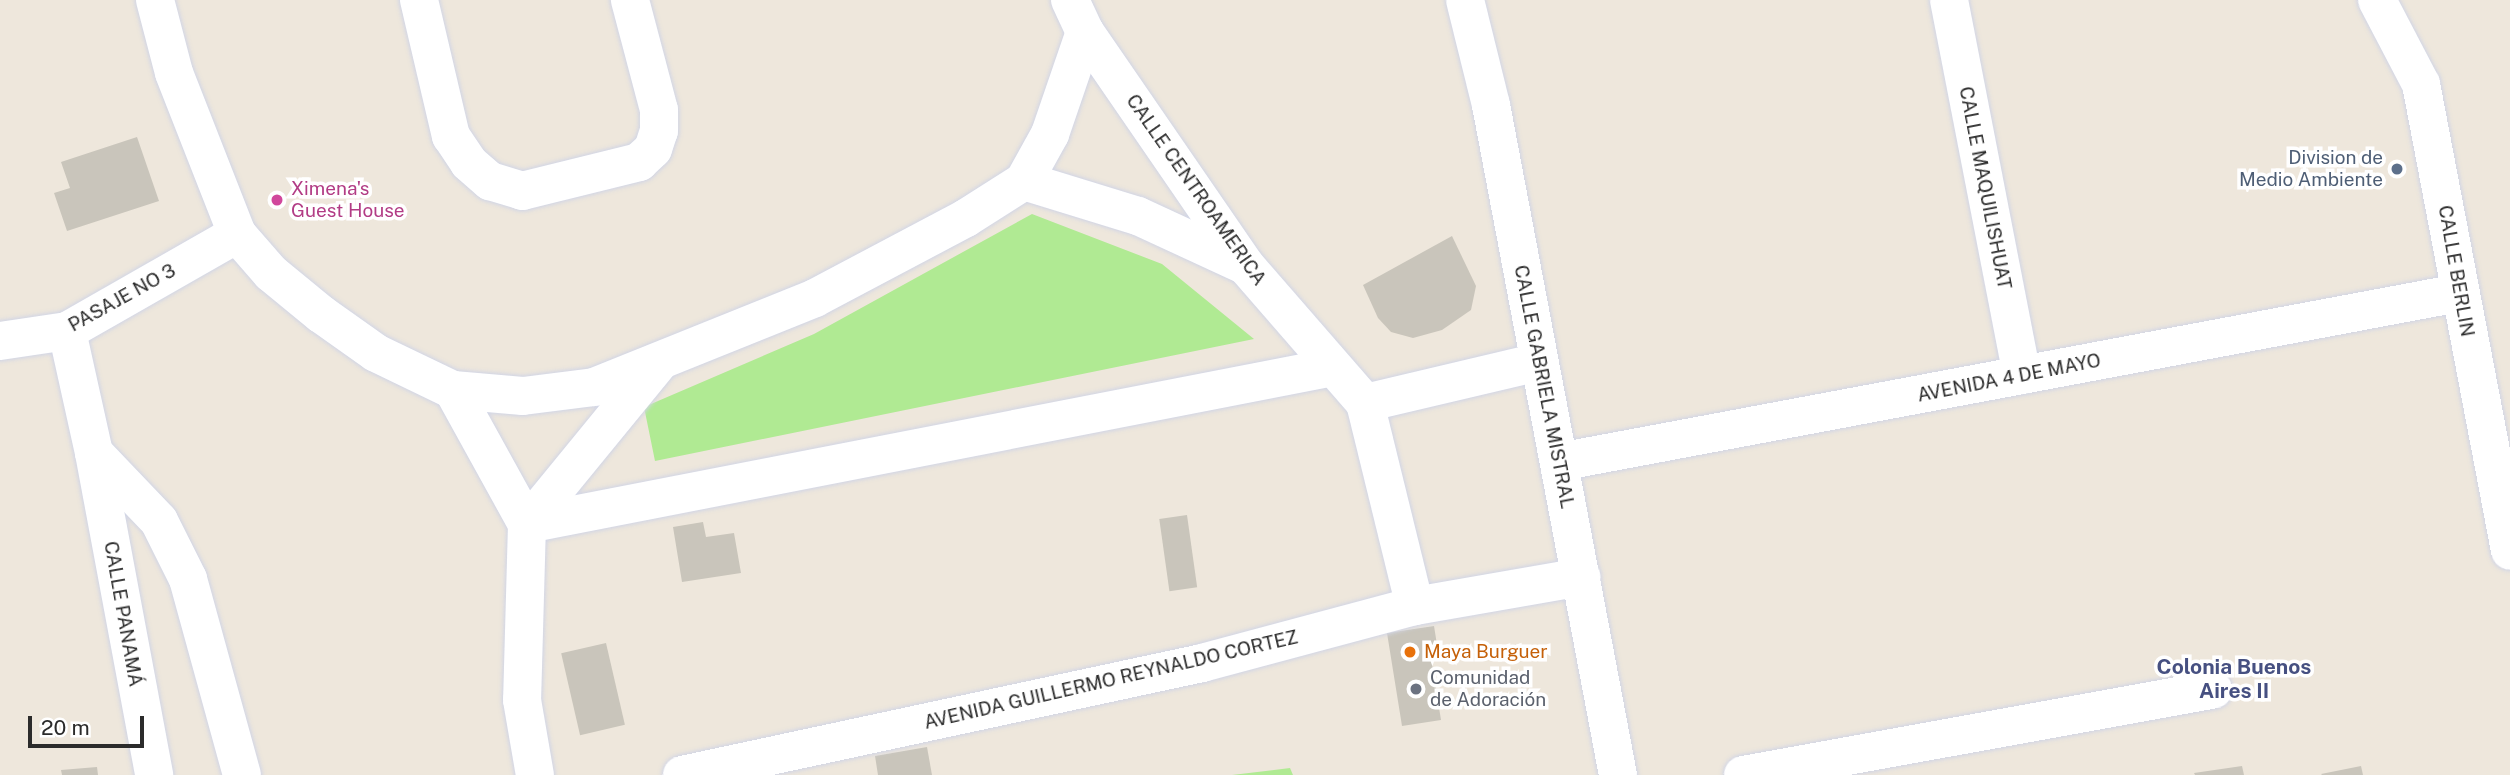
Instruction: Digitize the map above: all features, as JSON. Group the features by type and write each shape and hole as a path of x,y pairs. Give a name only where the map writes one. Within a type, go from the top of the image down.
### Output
{"street":[{"path":"155,0 174,73 237,234 271,273 321,314 376,353 453,390 523,396 594,387 815,298 965,218 1024,181 1060,109 1078,16"},
{"path":"419,0 451,136 470,163 490,181 522,191 639,162 653,149 659,131 659,110 630,0"},
{"name":"CALLE GABRIELA MISTRAL","path":"1465,0 1491,105 1618,775"},
{"name":"CALLE MAQUILISHUAT","path":"1949,0 2022,375"},
{"name":"CALLE BERLIN","path":"2377,0 2421,84 2510,551"},
{"name":"CALLE CENTROAMERICA","path":"1078,16 1246,266 1365,403 1415,606"},
{"path":"1024,181 1138,216 1246,266"},
{"name":"PASAJE NO 3","path":"0,341 67,331 237,234"},
{"name":"AVENIDA 4 DE MAYO","path":"1559,462 2459,293"},
{"name":"CALLE PANAMÁ","path":"67,331 94,453 154,775"},
{"path":"527,524 660,362"},
{"path":"1365,403 1539,362"},
{"path":"527,524 910,446 1333,367"},
{"path":"453,390 527,524 522,700 535,775"},
{"path":"94,453 159,521 188,579 242,775"},
{"name":"AVENIDA GUILLERMO REYNALDO CORTEZ","path":"682,775 1202,663 1415,606 1581,577"},
{"path":"1743,775 2213,690"}],"green space":[{"path":"1032,214 1162,264 1254,339 655,461 644,407 814,334"},
{"path":"1290,768 1293,775 1232,775"}],"building":[{"path":"137,137 159,201 67,231 54,193 70,188 61,162"},
{"path":"1452,236 1476,286 1471,310 1442,330 1413,338 1391,332 1378,318 1363,285"},
{"path":"1187,515 1197,587 1169,591 1159,519"},
{"path":"703,522 706,537 734,533 741,573 682,582 673,527"},
{"name":"Comunidad de Adoración","path":"1434,626 1439,657 1431,658 1441,720 1402,726 1387,633"},
{"path":"606,643 625,725 580,735 561,653"},
{"path":"927,747 932,775 878,775 875,756"},
{"path":"2242,766 2244,775 2194,773"},
{"path":"2361,766 2363,775 2321,774"},
{"path":"97,767 98,775 62,775 61,770"}],"place":[{"name":"Division de Medio Ambiente","path":"2397,169"},
{"name":"Ximena's Guest House","path":"277,200"},
{"name":"Maya Burguer","path":"1410,652"},
{"name":"Comunidad de Adoración","path":"1416,689"}],"district":[{"name":"Colonia Buenos Aires II","path":"2234,679"}]}
